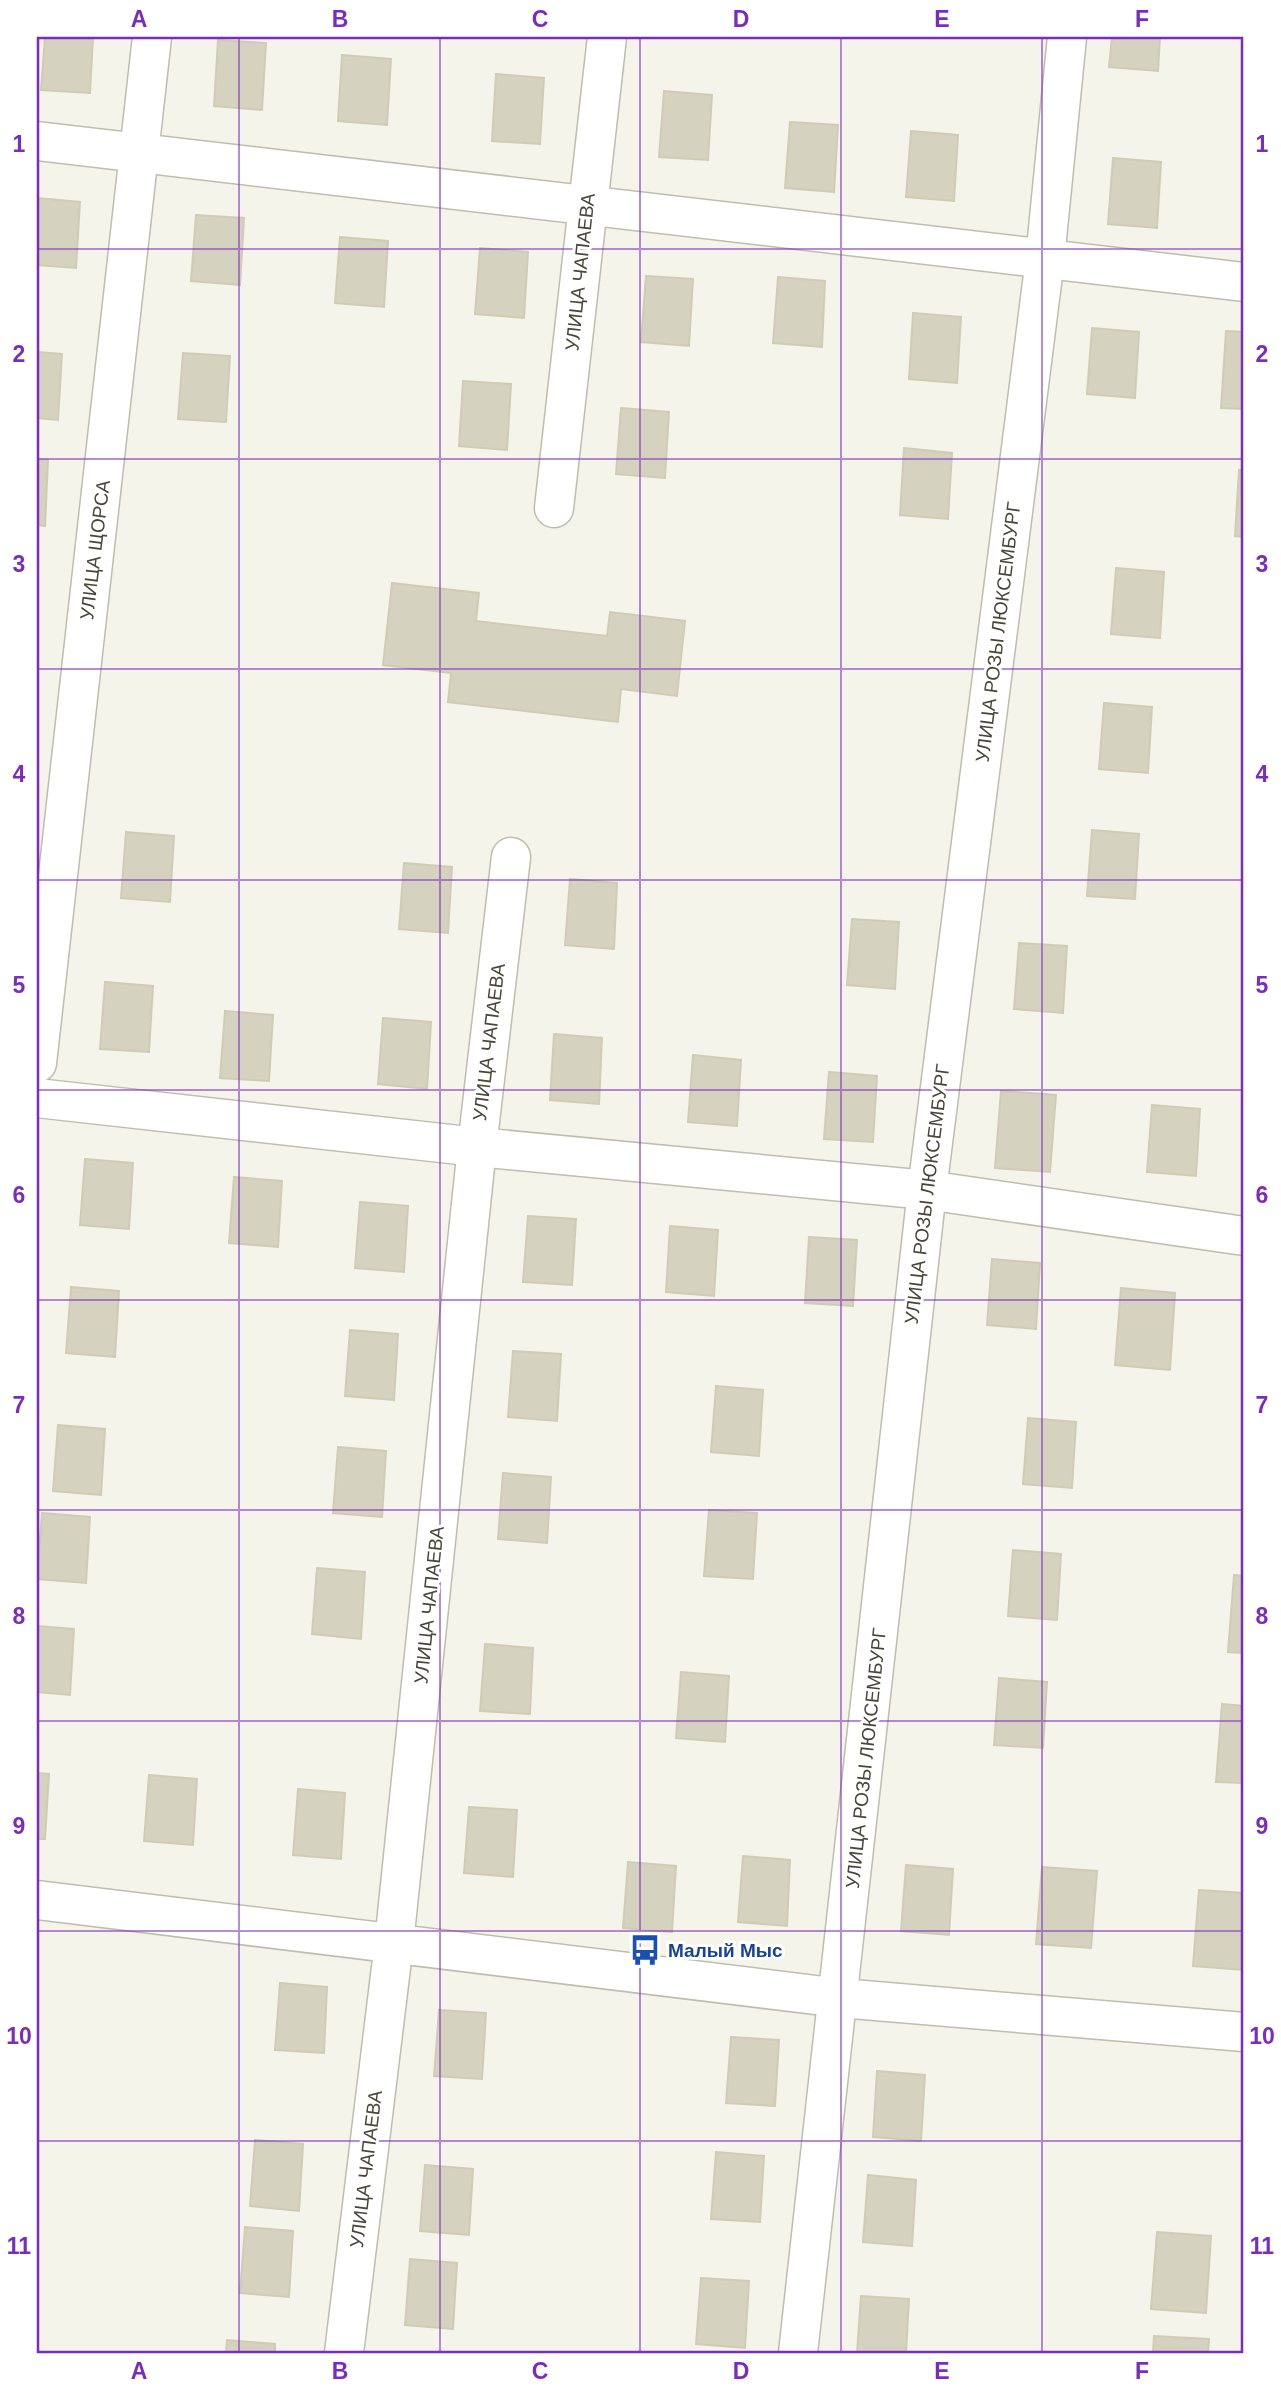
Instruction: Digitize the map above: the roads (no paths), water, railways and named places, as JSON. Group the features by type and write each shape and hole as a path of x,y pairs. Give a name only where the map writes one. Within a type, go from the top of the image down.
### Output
{"street":[{"name":"УЛИЦА ЩОРСА","path":"37,1063 141,154 152,37"},
{"name":"УЛИЦА ЧАПАЕВА","path":"554,508 607,37"},
{"name":"УЛИЦА РОЗЫ ЛЮКСЕМБУРГ","path":"798,2353 840,1998 926,1190 1045,259 1067,37"},
{"path":"37,141 1244,282"},
{"name":"УЛИЦА ЧАПАЕВА","path":"344,2353 394,1943 510,857"},
{"path":"37,1098 477,1147 926,1190 1244,1236"},
{"path":"37,1900 840,1998 1244,2032"}],"place":[{"name":"Малый Мыс","path":"645,1950"}]}
